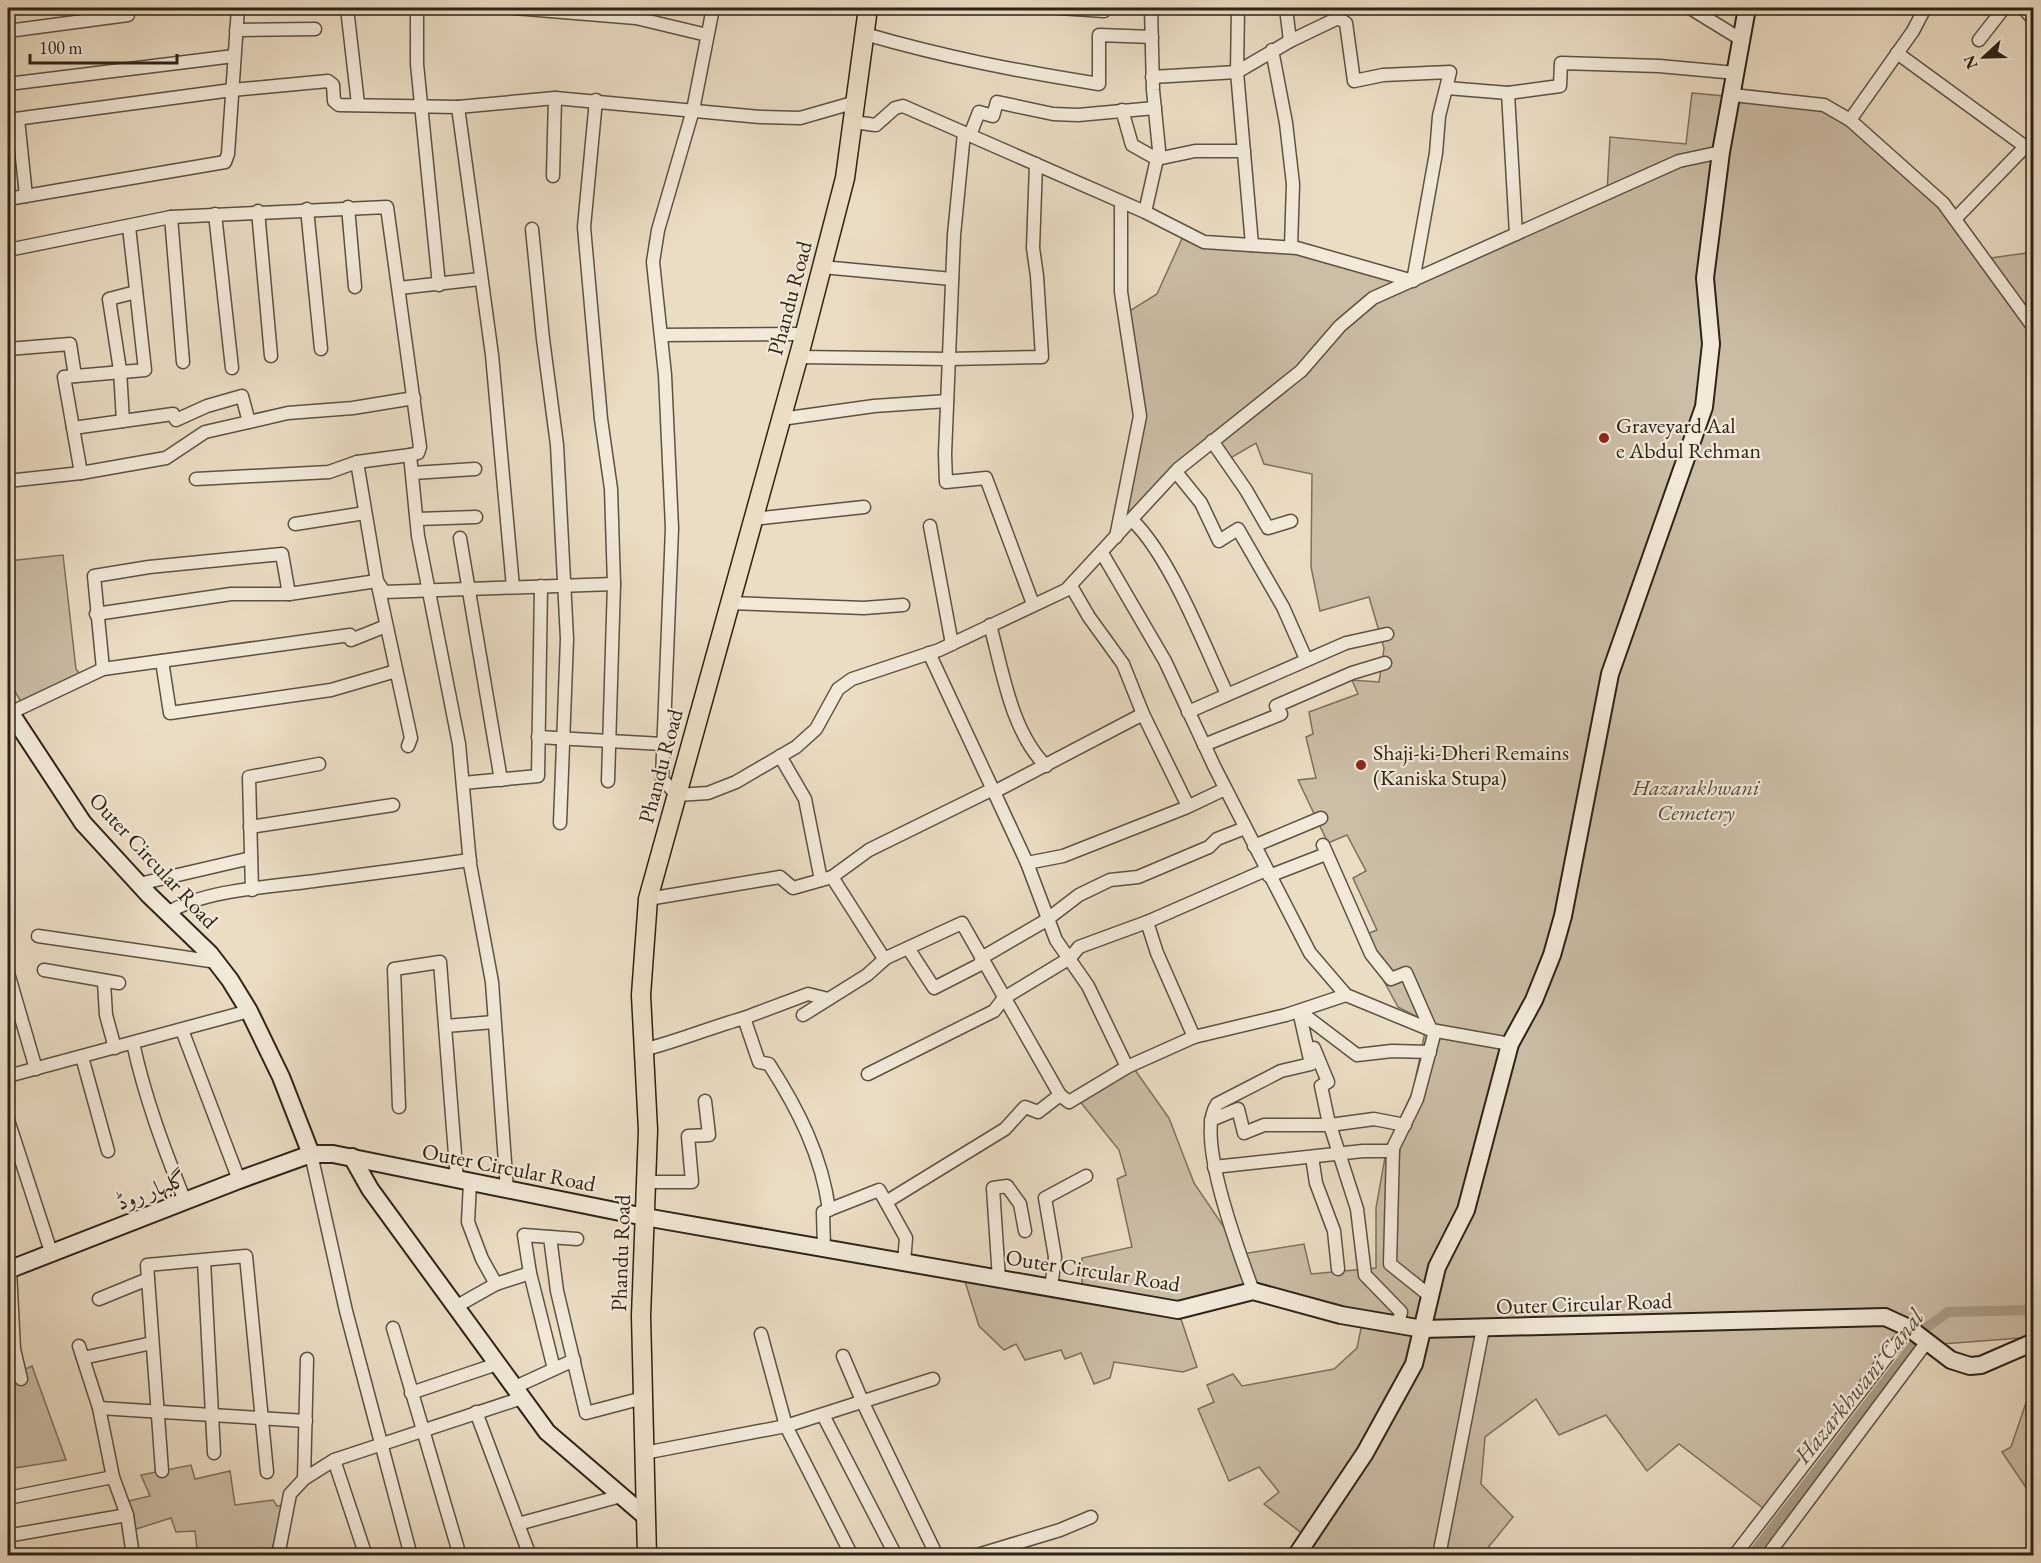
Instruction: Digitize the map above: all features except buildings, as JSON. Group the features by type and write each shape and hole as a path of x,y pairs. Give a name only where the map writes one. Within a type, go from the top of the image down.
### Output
{"main road":[{"name":"Phandu Road","path":"647,1556 641,1316 648,1130 641,995 648,899 805,334 845,178 868,8"},
{"path":"1296,1556 1365,1453 1414,1364 1437,1267 1466,1210 1510,1044 1534,1000 1552,955 1563,916 1610,674 1704,407 1711,344 1705,278 1721,152 1747,8"},
{"name":"Outer Circular Road","path":"9,711 83,823 139,884 217,962 249,1011 281,1077 311,1154 352,1156 463,1181 645,1216 1178,1310 1253,1291 1341,1315 1423,1329 1886,1317 1909,1328 1951,1360 1970,1366 1982,1365 2034,1342"},
{"name":"گلبہار روڈ","path":"9,1270 239,1179 311,1154"},
{"path":"352,1156 370,1189 547,1432 646,1517"}],"street":[{"path":"8,199 225,162 228,154 238,8"},
{"path":"347,8 358,104"},
{"path":"417,8 417,64 429,208 439,285"},
{"path":"514,8 642,13 707,35"},
{"path":"713,8 693,110 658,230 653,262 661,335 672,528 662,779 677,795 708,793 736,782 780,756 816,729 838,689 852,679 952,644 1071,586 1176,472 1301,371 1340,326 1373,298 1679,160 1721,152"},
{"path":"1059,8 1104,11 1105,8"},
{"path":"1144,212 1159,150 1152,77 1151,8"},
{"path":"1238,8 1237,72 1252,245"},
{"path":"1286,8 1290,40"},
{"path":"1328,21 1329,8"},
{"path":"1690,8 1742,40"},
{"path":"1850,120 1897,54 1924,8"},
{"path":"1979,40 2004,8"},
{"path":"2023,8 2034,20"},
{"path":"8,31 128,15"},
{"path":"1152,77 1237,72 1290,40 1338,18 1346,23 1354,81 1383,75 1450,72 1439,116 1436,153 1413,281"},
{"path":"236,30 315,29"},
{"path":"864,34 938,56 1005,70 1098,84 1099,35 1152,38"},
{"path":"1272,50 1286,123 1293,184 1291,247"},
{"path":"1897,54 2030,150 1955,219"},
{"path":"8,84 234,56"},
{"path":"1447,88 1508,93 1560,87 1561,63 1659,66 1736,73"},
{"path":"26,196 13,120 232,90 328,81 333,86 336,104 458,108 555,98 760,117 800,118 856,102"},
{"path":"1508,93 1516,234"},
{"path":"1732,95 1824,105 1850,120 1943,203 2034,328"},
{"path":"553,176 555,98"},
{"path":"596,100 585,227 601,419 611,489 614,584 608,781"},
{"path":"1033,604 986,478 946,482 952,279 967,134 979,112 993,116 997,102 1053,114 1078,115 1155,108"},
{"path":"853,122 876,125 895,108 903,106 1144,212 1204,242 1291,247 1413,281"},
{"path":"458,108 502,440 513,587"},
{"path":"1122,110 1132,145 1157,159 1195,151 1244,151"},
{"path":"798,357 949,359 1042,357 1038,286 1033,248 1036,164"},
{"path":"1116,538 1140,416 1120,292 1121,202"},
{"path":"348,207 355,287"},
{"path":"8,250 171,217 258,211 387,207 414,398 420,447 418,453 357,462 329,472 196,479"},
{"path":"307,209 321,349"},
{"path":"258,211 271,356"},
{"path":"215,214 232,368"},
{"path":"171,217 183,362"},
{"path":"81,473 64,377 145,370 129,227"},
{"path":"532,229 557,445 562,585 567,639 560,823"},
{"path":"822,267 952,279"},
{"path":"399,288 480,279"},
{"path":"123,421 120,372 109,299 136,292"},
{"path":"661,335 805,334"},
{"path":"8,341 8,349 70,344 75,376"},
{"path":"73,428 173,414 176,420 207,406 242,396 249,422"},
{"path":"8,481 81,473 166,458 205,432 249,422 311,410 353,408 414,398"},
{"path":"781,419 874,406 947,401"},
{"path":"1212,441 1246,490 1268,528 1291,520"},
{"path":"410,455 428,590 459,744 470,860 492,982 507,1190"},
{"path":"357,462 376,581 411,738 408,746"},
{"path":"412,473 475,469"},
{"path":"1176,472 1201,503 1219,541 1238,529 1282,607 1306,659"},
{"path":"753,519 864,507"},
{"path":"295,524 365,513"},
{"path":"417,519 476,517"},
{"path":"1132,520 1144,532 1172,579 1227,694"},
{"path":"930,526 952,644"},
{"path":"460,538 501,780"},
{"path":"1102,553 1165,661 1225,789 1310,953 1346,995 1433,1031 1510,1044"},
{"path":"103,669 94,576 149,567 282,554 289,594"},
{"path":"376,581 384,592 614,584"},
{"path":"96,614 231,594 289,594 376,581"},
{"path":"463,783 536,778 541,586"},
{"path":"1071,586 1089,617 1123,664 1143,714 1188,806"},
{"path":"730,603 864,608 903,605"},
{"path":"990,625 1017,719 1038,758 1047,766"},
{"path":"9,711 103,669 350,635 351,640 386,626"},
{"path":"1188,712 1346,643 1387,634"},
{"path":"929,653 1027,863 1056,940 1088,986 1127,1067"},
{"path":"162,661 170,713 331,690 396,671"},
{"path":"1204,745 1281,714 1276,706 1352,673 1385,663"},
{"path":"648,899 780,877 793,888 826,878 869,850 1047,766 1143,714"},
{"path":"538,737 663,744"},
{"path":"780,756 805,799 826,878 886,958"},
{"path":"252,890 249,777 319,764"},
{"path":"1027,863 1063,856 1225,789"},
{"path":"250,827 393,805"},
{"path":"1254,846 1321,818"},
{"path":"908,948 934,988 979,965 983,957 1047,919 1079,895 1110,880 1138,877 1209,847 1217,839 1245,828"},
{"path":"868,1074 994,1011 1005,998 1070,958 1079,946 1147,922 1324,850 1371,954 1391,979 1406,974 1433,1031 1418,1099 1393,1151 1390,1264 1430,1296"},
{"path":"139,884 251,858"},
{"path":"168,913 177,907 252,890 470,860"},
{"path":"1147,922 1157,953 1194,1037"},
{"path":"802,1015 867,975 886,958 962,923 1060,1095 1069,1102 1127,1067 1194,1037 1299,1011 1346,995"},
{"path":"38,936 217,962"},
{"path":"399,1107 394,969 440,962 468,1222 496,1284"},
{"path":"44,970 119,983"},
{"path":"8,973 36,1069"},
{"path":"104,982 106,1015 115,1048"},
{"path":"643,1050 681,1041 703,1030 744,1018 808,994 828,999"},
{"path":"8,1076 249,1011"},
{"path":"1299,1011 1357,1054 1392,1051 1430,1052"},
{"path":"1253,1291 1215,1179 1212,1110 1217,1104 1242,1089 1281,1071 1311,1064 1299,1011"},
{"path":"1299,1011 1328,1082 1322,1086 1330,1125 1357,1209 1365,1275 1401,1312 1398,1325"},
{"path":"744,1018 759,1062 769,1064 800,1116 825,1178 829,1210"},
{"path":"446,1026 494,1022"},
{"path":"182,1030 239,1179"},
{"path":"133,1043 142,1083 164,1150 185,1201"},
{"path":"82,1057 108,1151"},
{"path":"886,1202 1005,1129 1025,1107 1038,1112 1060,1095"},
{"path":"646,1182 692,1182 688,1136 709,1135 705,1101"},
{"path":"1211,1120 1238,1110 1244,1133 1264,1125 1330,1125 1374,1119 1405,1125"},
{"path":"8,1120 51,1255"},
{"path":"1214,1167 1393,1151"},
{"path":"311,1154 346,1311 411,1556"},
{"path":"1312,1157 1316,1183 1334,1231 1338,1269"},
{"path":"1051,1288 1055,1257 1045,1198 1086,1176"},
{"path":"999,1279 993,1188 1007,1186 1020,1203 1025,1231"},
{"path":"824,1248 823,1212 879,1190 906,1238 904,1262"},
{"path":"554,1369 530,1273 524,1235 577,1239"},
{"path":"550,1237 557,1291 586,1413 643,1398"},
{"path":"162,1472 148,1265 247,1256 267,1472"},
{"path":"204,1261 214,1454"},
{"path":"9,1270 14,1349 21,1379"},
{"path":"457,1306 496,1284 530,1273"},
{"path":"99,1299 148,1279"},
{"path":"393,1328 460,1556"},
{"path":"1439,1556 1483,1328"},
{"path":"1734,1556 1909,1328"},
{"path":"760,1334 786,1426 852,1556"},
{"path":"83,1358 152,1343"},
{"path":"1767,1556 1926,1343"},
{"path":"79,1346 99,1408 113,1477 127,1515 133,1556"},
{"path":"843,1356 863,1403 937,1556"},
{"path":"304,1479 307,1359"},
{"path":"278,1556 290,1494 304,1479 334,1460 476,1412 518,1393 554,1369 574,1360"},
{"path":"411,1394 497,1364"},
{"path":"644,1453 786,1426 933,1379"},
{"path":"99,1408 306,1421"},
{"path":"476,1412 530,1556"},
{"path":"823,1415 897,1556"},
{"path":"334,1460 366,1556"},
{"path":"8,1498 113,1477"},
{"path":"518,1524 621,1496"},
{"path":"8,1534 127,1515"},
{"path":"974,1556 1060,1530 1091,1517"}],"green space":[{"name":"Hazarakhwani Cemetery","path":"1692,93 1824,105 1943,203 1984,259 2033,252 2033,1337 1929,1345 1909,1328 1767,1511 1679,1444 1647,1471 1606,1415 1559,1435 1536,1399 1485,1437 1481,1484 1513,1517 1482,1555 1312,1555 1303,1546 1308,1538 1264,1504 1279,1492 1259,1467 1229,1481 1198,1409 1214,1402 1207,1385 1233,1374 1242,1386 1334,1369 1357,1348 1363,1319 1253,1291 1178,1310 1197,1367 1183,1372 1114,1362 1110,1378 1094,1384 1081,1353 1065,1359 1061,1350 1025,1360 1016,1344 1004,1350 979,1326 962,1272 1082,1293 1082,1258 1132,1247 1117,1179 1126,1175 1119,1150 1074,1094 1128,1060 1169,1118 1194,1183 1242,1254 1304,1244 1311,1274 1376,1268 1376,1208 1387,1146 1413,1091 1427,1022 1398,1007 1360,937 1377,930 1353,878 1366,871 1347,835 1328,843 1298,780 1316,778 1306,737 1313,734 1309,712 1358,694 1352,680 1379,682 1384,648 1369,597 1320,611 1311,567 1312,474 1264,464 1256,443 1227,460 1216,438 1116,538 1140,416 1123,315 1157,294 1185,232 1204,242 1297,248 1413,281 1607,193 1610,137 1686,144"},
{"path":"63,555 76,669 83,678 23,705 8,680 8,561"},
{"path":"32,1366 66,1460 8,1469 8,1377"},
{"path":"2033,1382 2033,1498 2002,1452 2011,1447"},
{"path":"191,1465 195,1479 230,1471 235,1505 273,1500 277,1506 288,1505 270,1554 263,1548 256,1555 175,1556 197,1549 195,1531 176,1532 171,1518 133,1530 124,1502 150,1496 141,1475"}],"waterway":[{"name":"Hazarkhwani Canal","path":"1751,1556 1927,1327 1948,1312 2034,1310"}],"place":[{"name":"Graveyard Aal e Abdul Rehman","path":"1604,438"},
{"name":"Shaji-ki-Dheri Remains (Kaniska Stupa)","path":"1361,765"}]}
